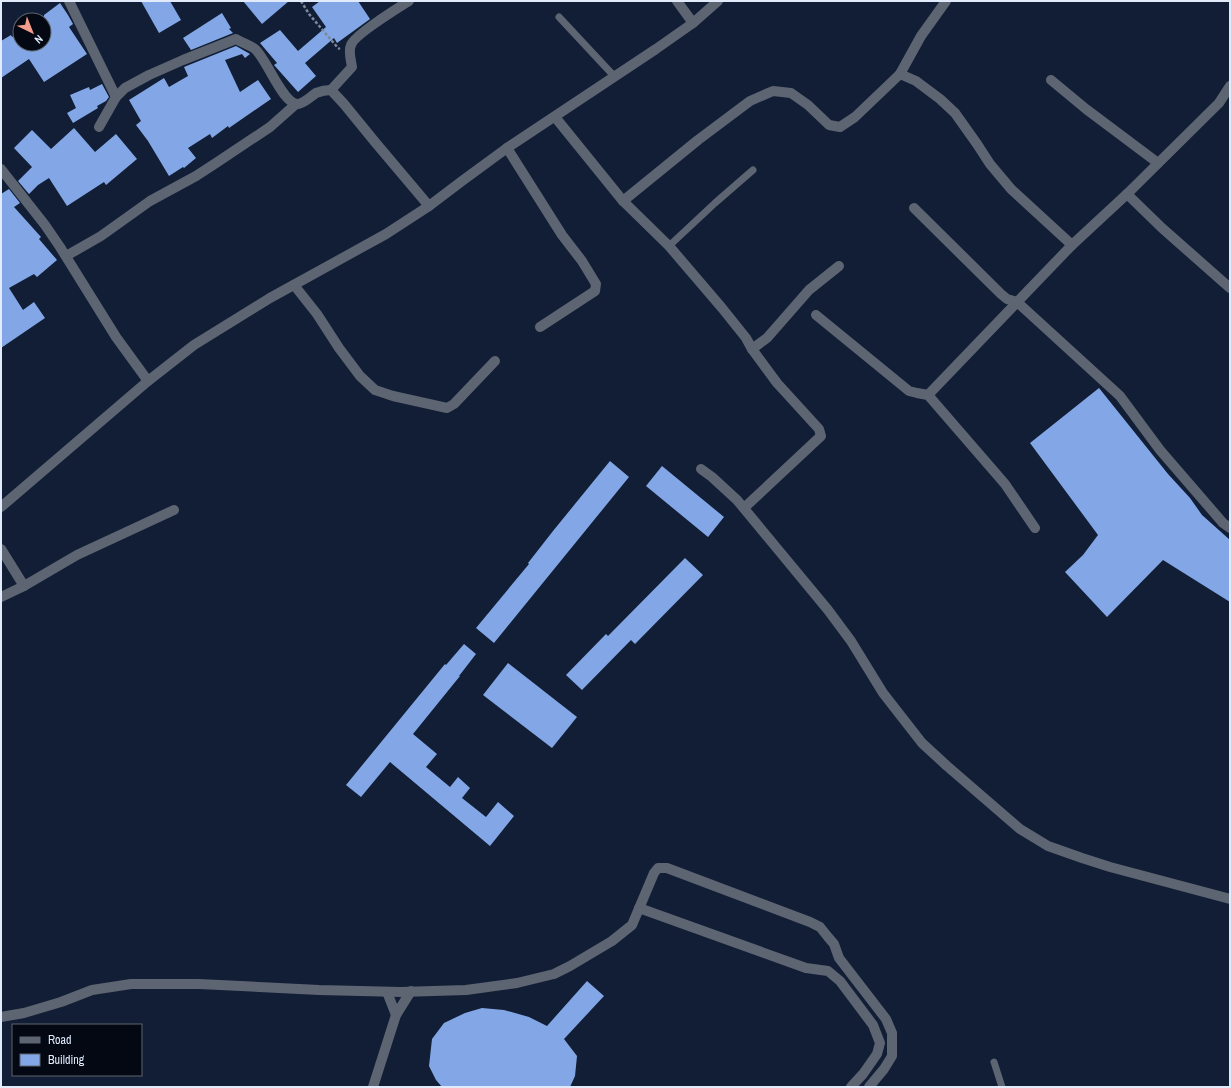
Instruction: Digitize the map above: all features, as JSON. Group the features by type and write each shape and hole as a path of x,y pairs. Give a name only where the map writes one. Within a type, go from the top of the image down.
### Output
{"street":[{"path":"70,1 116,97"},
{"path":"331,90 352,67 350,54 351,44 362,33 409,1"},
{"path":"677,1 693,23"},
{"path":"1,508 148,381 194,345 270,298 386,234 430,206 507,148 693,23 718,1"},
{"path":"623,201 698,140 750,101 773,91 791,92 808,105 829,125 840,126 854,117 900,74 921,36 946,1"},
{"path":"99,126 116,97 125,88 149,75 236,39 255,48 280,89 290,102 300,104 324,90 331,90 430,206"},
{"path":"900,74 916,81 940,99 955,113 990,164 1010,189 1072,245"},
{"path":"1051,80 1086,109 1158,163"},
{"path":"928,395 1072,245 1127,194 1219,103 1230,86"},
{"path":"66,256 101,236 150,201 216,164 270,127 296,104"},
{"path":"555,117 623,201 669,246 722,308 785,392 819,429 821,436 744,508"},
{"path":"507,148 562,235 582,261 596,284 596,291 540,327"},
{"path":"1,170 45,225 66,256 116,338 148,381"},
{"path":"1127,194 1162,228 1230,288"},
{"path":"914,208 1001,294 1007,299 1017,302 1120,396 1160,450 1223,523 1230,528"},
{"path":"752,350 767,338 809,290 839,266"},
{"path":"294,285 317,314 339,348 360,376 375,390 393,396 447,408 454,404 495,361"},
{"path":"816,315 909,391 917,394 928,395 1005,484 1035,528"},
{"path":"700,469 712,477 744,508 828,610 851,641 883,693 922,743 1020,829 1048,846 1061,851 1110,867 1230,899"},
{"path":"1,597 24,586 77,555 174,510"},
{"path":"1,549 24,586"},
{"path":"1,1017 24,1013 61,1002 92,990 131,984 199,984 387,992 466,990 517,983 554,974 612,942 632,925 654,873 658,868 667,868 820,927 834,944 839,958 886,1019 892,1033 892,1056 884,1069 869,1087"},
{"path":"639,908 806,968 828,971 840,981 873,1025 880,1043 877,1054 863,1074 851,1087"},
{"path":"373,1087 396,1015 412,991"},
{"path":"387,992 396,1015"}],"lane":[{"path":"559,17 614,76"},
{"path":"669,246 753,170"},
{"path":"994,1062 1002,1087"}],"path":[{"path":"302,1 309,14 338,48 350,54"}],"building":[{"path":"141,1 170,1 181,20 159,33"},
{"path":"243,1 289,1 262,24"},
{"path":"320,1 358,1 370,19 337,43 334,38 305,63 316,76 298,92 274,65 277,63 260,43 280,30 298,51 326,27 312,7"},
{"path":"60,3 73,24 69,27 87,54 44,82 29,59 1,78 1,41 11,35 12,52 52,52 52,12 48,12"},
{"path":"222,13 231,28 229,29 233,33 191,50 183,38"},
{"path":"236,46 250,54 245,58 242,54 225,60 240,92 258,80 271,99 229,128 228,126 212,138 210,134 188,148 196,158 184,168 183,167 169,176 148,141 136,125 141,121 129,100 164,78 169,87 188,76 184,67"},
{"path":"102,84 109,97 106,101 97,106 98,108 73,123 67,113 76,108 70,95 89,87 90,90"},
{"path":"74,128 95,152 116,134 137,159 106,185 104,182 67,206 49,178 38,185 29,194 18,181 32,167 14,148 32,130 51,149"},
{"path":"9,189 20,203 14,207 41,237 39,239 57,260 37,277 34,274 9,288 23,310 34,302 45,318 1,348 1,194"},
{"path":"1099,388 1168,474 1190,498 1202,515 1230,540 1230,602 1163,560 1107,617 1065,572 1083,555 1098,535 1030,443"},
{"path":"610,461 629,477 494,643 476,628 529,564 528,563 553,531"},
{"path":"662,466 724,517 708,537 646,486"},
{"path":"685,558 703,575 635,644 631,640 582,690 566,675 606,634 608,636"},
{"path":"464,644 476,654 413,734 437,754 426,767 450,787 458,777 470,788 462,798 486,817 498,802 514,816 490,846 390,762 361,797 346,785 445,664 446,665"},
{"path":"508,663 577,717 552,748 483,695"},
{"path":"587,981 604,996 564,1039 577,1056 575,1076 570,1087 442,1087 436,1080 429,1066 432,1039 444,1023 465,1013 482,1008 504,1010 529,1017 547,1026"}]}
